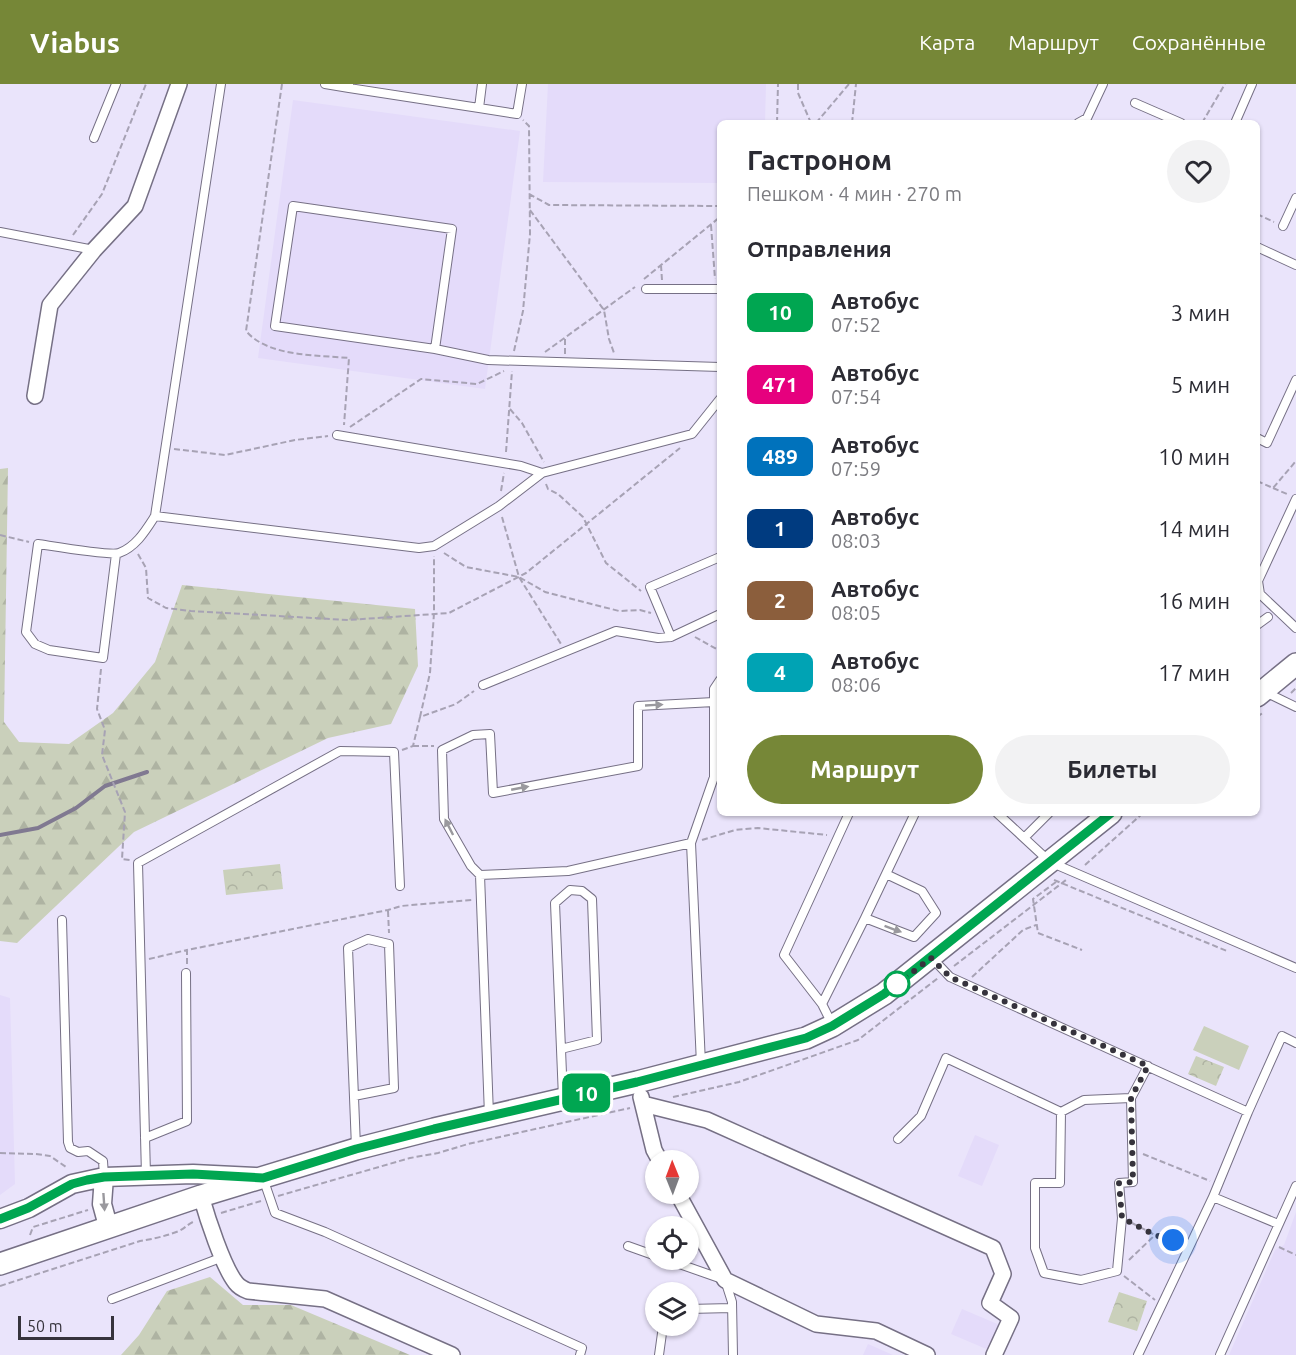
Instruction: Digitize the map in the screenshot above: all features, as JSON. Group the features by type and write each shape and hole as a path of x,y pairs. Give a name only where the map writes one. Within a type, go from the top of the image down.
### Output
{"main road":[{"path":"1260,693 1296,664"},
{"path":"0,1264 108,1226 356,1149 637,1082 806,1038 832,1026 884,994 1048,872 1108,816"}],"street":[{"path":"34,396 50,305 94,250 135,206 179,84"},
{"path":"637,1082 654,1150"},
{"path":"643,1104 707,1120 993,1248 1004,1274 990,1303 1011,1318 994,1355"},
{"path":"0,1219 28,1208 72,1184 104,1177 193,1174 263,1178"},
{"path":"193,1174 229,1273 238,1285 248,1291 325,1299 452,1355"},
{"path":"104,1177 102,1204 108,1226"},
{"path":"683,1204 725,1280 816,1324 876,1331 927,1355"}],"lane":[{"path":"94,138 116,84"},
{"path":"116,554 103,658 49,650 35,644 26,632 38,544 116,554 126,550 144,533 155,516 221,84"},
{"path":"325,84 518,114 522,84"},
{"path":"479,108 482,84"},
{"path":"1084,120 1103,84"},
{"path":"1235,120 1252,84"},
{"path":"1135,103 1174,120"},
{"path":"1283,226 1296,198"},
{"path":"435,349 452,229 293,206 275,326 435,349 488,360 717,367"},
{"path":"0,232 94,250"},
{"path":"1260,248 1296,265"},
{"path":"646,289 717,289"},
{"path":"1260,440 1267,443 1296,380"},
{"path":"155,516 419,548 434,546 499,506 542,473 692,434 717,403"},
{"path":"337,435 505,463 542,473"},
{"path":"1260,575 1296,499"},
{"path":"671,637 650,587 717,558"},
{"path":"1260,594 1296,628"},
{"path":"483,685 616,631 658,638 671,637 717,615"},
{"path":"1260,623 1268,617"},
{"path":"701,1065 691,843 714,777 714,689 717,684"},
{"path":"1260,693 1296,707"},
{"path":"489,1116 480,875 471,866 444,819 442,750 474,735 490,734 493,793 638,766 638,706 714,702"},
{"path":"146,1175 138,862 340,751 394,752 400,886"},
{"path":"832,1026 822,1004 784,955 848,816"},
{"path":"822,1004 914,816"},
{"path":"1000,816 1024,838 1048,872 1296,968"},
{"path":"1024,838 1046,816"},
{"path":"480,875 568,871 691,843"},
{"path":"865,918 914,937 936,914 922,891 886,874"},
{"path":"561,1049 597,1040 592,899 582,891 570,890 555,903 563,1099"},
{"path":"62,920 68,1142 70,1148 78,1152 88,1151 103,1161 104,1177"},
{"path":"354,1096 394,1088 389,944 368,939 348,948 356,1149"},
{"path":"931,958 950,977 1248,1112"},
{"path":"145,1138 187,1121 186,973"},
{"path":"1138,1355 1219,1184 1282,1036 1296,1042"},
{"path":"898,1139 921,1116 946,1058 1061,1112"},
{"path":"1157,1070 1162,1061"},
{"path":"1061,1112 1060,1183 1035,1183 1035,1248 1044,1273 1081,1280 1117,1271 1122,1218 1119,1183 1133,1182 1131,1098 1148,1066"},
{"path":"1061,1112 1084,1100 1131,1098"},
{"path":"263,1178 275,1213 325,1232 582,1348 580,1355"},
{"path":"1220,1355 1296,1186"},
{"path":"1213,1197 1278,1224"},
{"path":"628,1246 645,1252"},
{"path":"112,1299 223,1257"},
{"path":"696,1270 725,1280 732,1302 733,1355"},
{"path":"699,1309 732,1308"},
{"path":"659,1355 662,1336"}],"path":[{"path":"72,236 102,194 147,84"},
{"path":"777,120 778,84"},
{"path":"798,84 798,93 810,120"},
{"path":"819,120 849,84"},
{"path":"852,120 856,84"},
{"path":"1204,120 1225,84"},
{"path":"512,361 523,311 530,234 529,126 518,114"},
{"path":"529,194 549,205 717,206"},
{"path":"529,209 604,310 609,339 618,364"},
{"path":"541,354 566,339 604,310 717,220"},
{"path":"711,225 717,280"},
{"path":"661,266 662,289"},
{"path":"565,362 566,339"},
{"path":"165,448 225,455 295,440 337,435 421,379 477,384 512,368 505,463 499,506 519,577 566,651"},
{"path":"509,408 522,423 545,464 542,473 548,489 558,494 583,517 606,562 637,589 654,597"},
{"path":"126,550 139,554 146,568 147,598 166,608 348,620 449,613 526,573 683,446"},
{"path":"1273,488 1296,461"},
{"path":"1260,482 1288,494"},
{"path":"0,535 38,544"},
{"path":"413,746 430,673 434,613 434,546"},
{"path":"434,546 466,567 519,577 545,592 619,611 640,610 662,616"},
{"path":"685,630 717,649"},
{"path":"103,658 97,709 105,730 102,755 125,812 122,859 138,862"},
{"path":"420,717 456,704 483,685"},
{"path":"394,752 413,746 431,745"},
{"path":"691,843 735,830 758,828 838,836"},
{"path":"1082,950 1038,933 1033,899 1048,872 1232,953"},
{"path":"141,962 187,950 401,906 481,899"},
{"path":"388,910 389,944"},
{"path":"965,983 1023,930 1036,925"},
{"path":"186,973 187,950"},
{"path":"1132,1150 1219,1184"},
{"path":"0,1153 51,1156 66,1167"},
{"path":"31,1235 33,1227 91,1209"},
{"path":"1122,1218 1155,1235 1191,1245"},
{"path":"1155,1235 1117,1271 1162,1305"},
{"path":"1271,1243 1296,1255"},
{"path":"0,1286 104,1252"}],"shaded area":[{"path":"548,84 766,84 765,120 717,120 717,183 543,182"},
{"path":"293,100 520,131 485,389 258,358"},
{"path":"0,995 10,998 15,1184 0,1195"},
{"path":"975,1135 999,1145 982,1186 958,1176"},
{"path":"1296,1212 1296,1355 1229,1355 1275,1250 1284,1245"},
{"path":"962,1309 1002,1326 991,1351 951,1334"},
{"path":"868,1344 893,1355 863,1355"}],"green space":[{"path":"8,468 4,722 19,742 69,744 113,713 155,662 182,585 415,609 418,666 391,724 328,738 134,832 17,943 0,941 0,469"},
{"path":"280,864 283,889 226,895 223,870"},
{"path":"1204,1026 1249,1046 1239,1070 1193,1050"},
{"path":"1196,1056 1224,1067 1216,1086 1188,1074"},
{"path":"210,1277 243,1305 291,1305 410,1355 121,1355 139,1335 167,1291"},
{"path":"1119,1292 1147,1301 1137,1331 1108,1322"}],"waterway":[{"path":"0,835 38,828 76,808 105,786 147,772"}],"bus line":[{"name":"10","path":"0,1219 28,1208 72,1184 87,1180 104,1177 193,1174 263,1178 356,1149 637,1082 806,1038 832,1026 884,994 1107,816"}],"route":[{"path":"897,984 931,958 950,977 1148,1066 1131,1098 1133,1182 1119,1183 1122,1218 1155,1235 1173,1240"}]}
